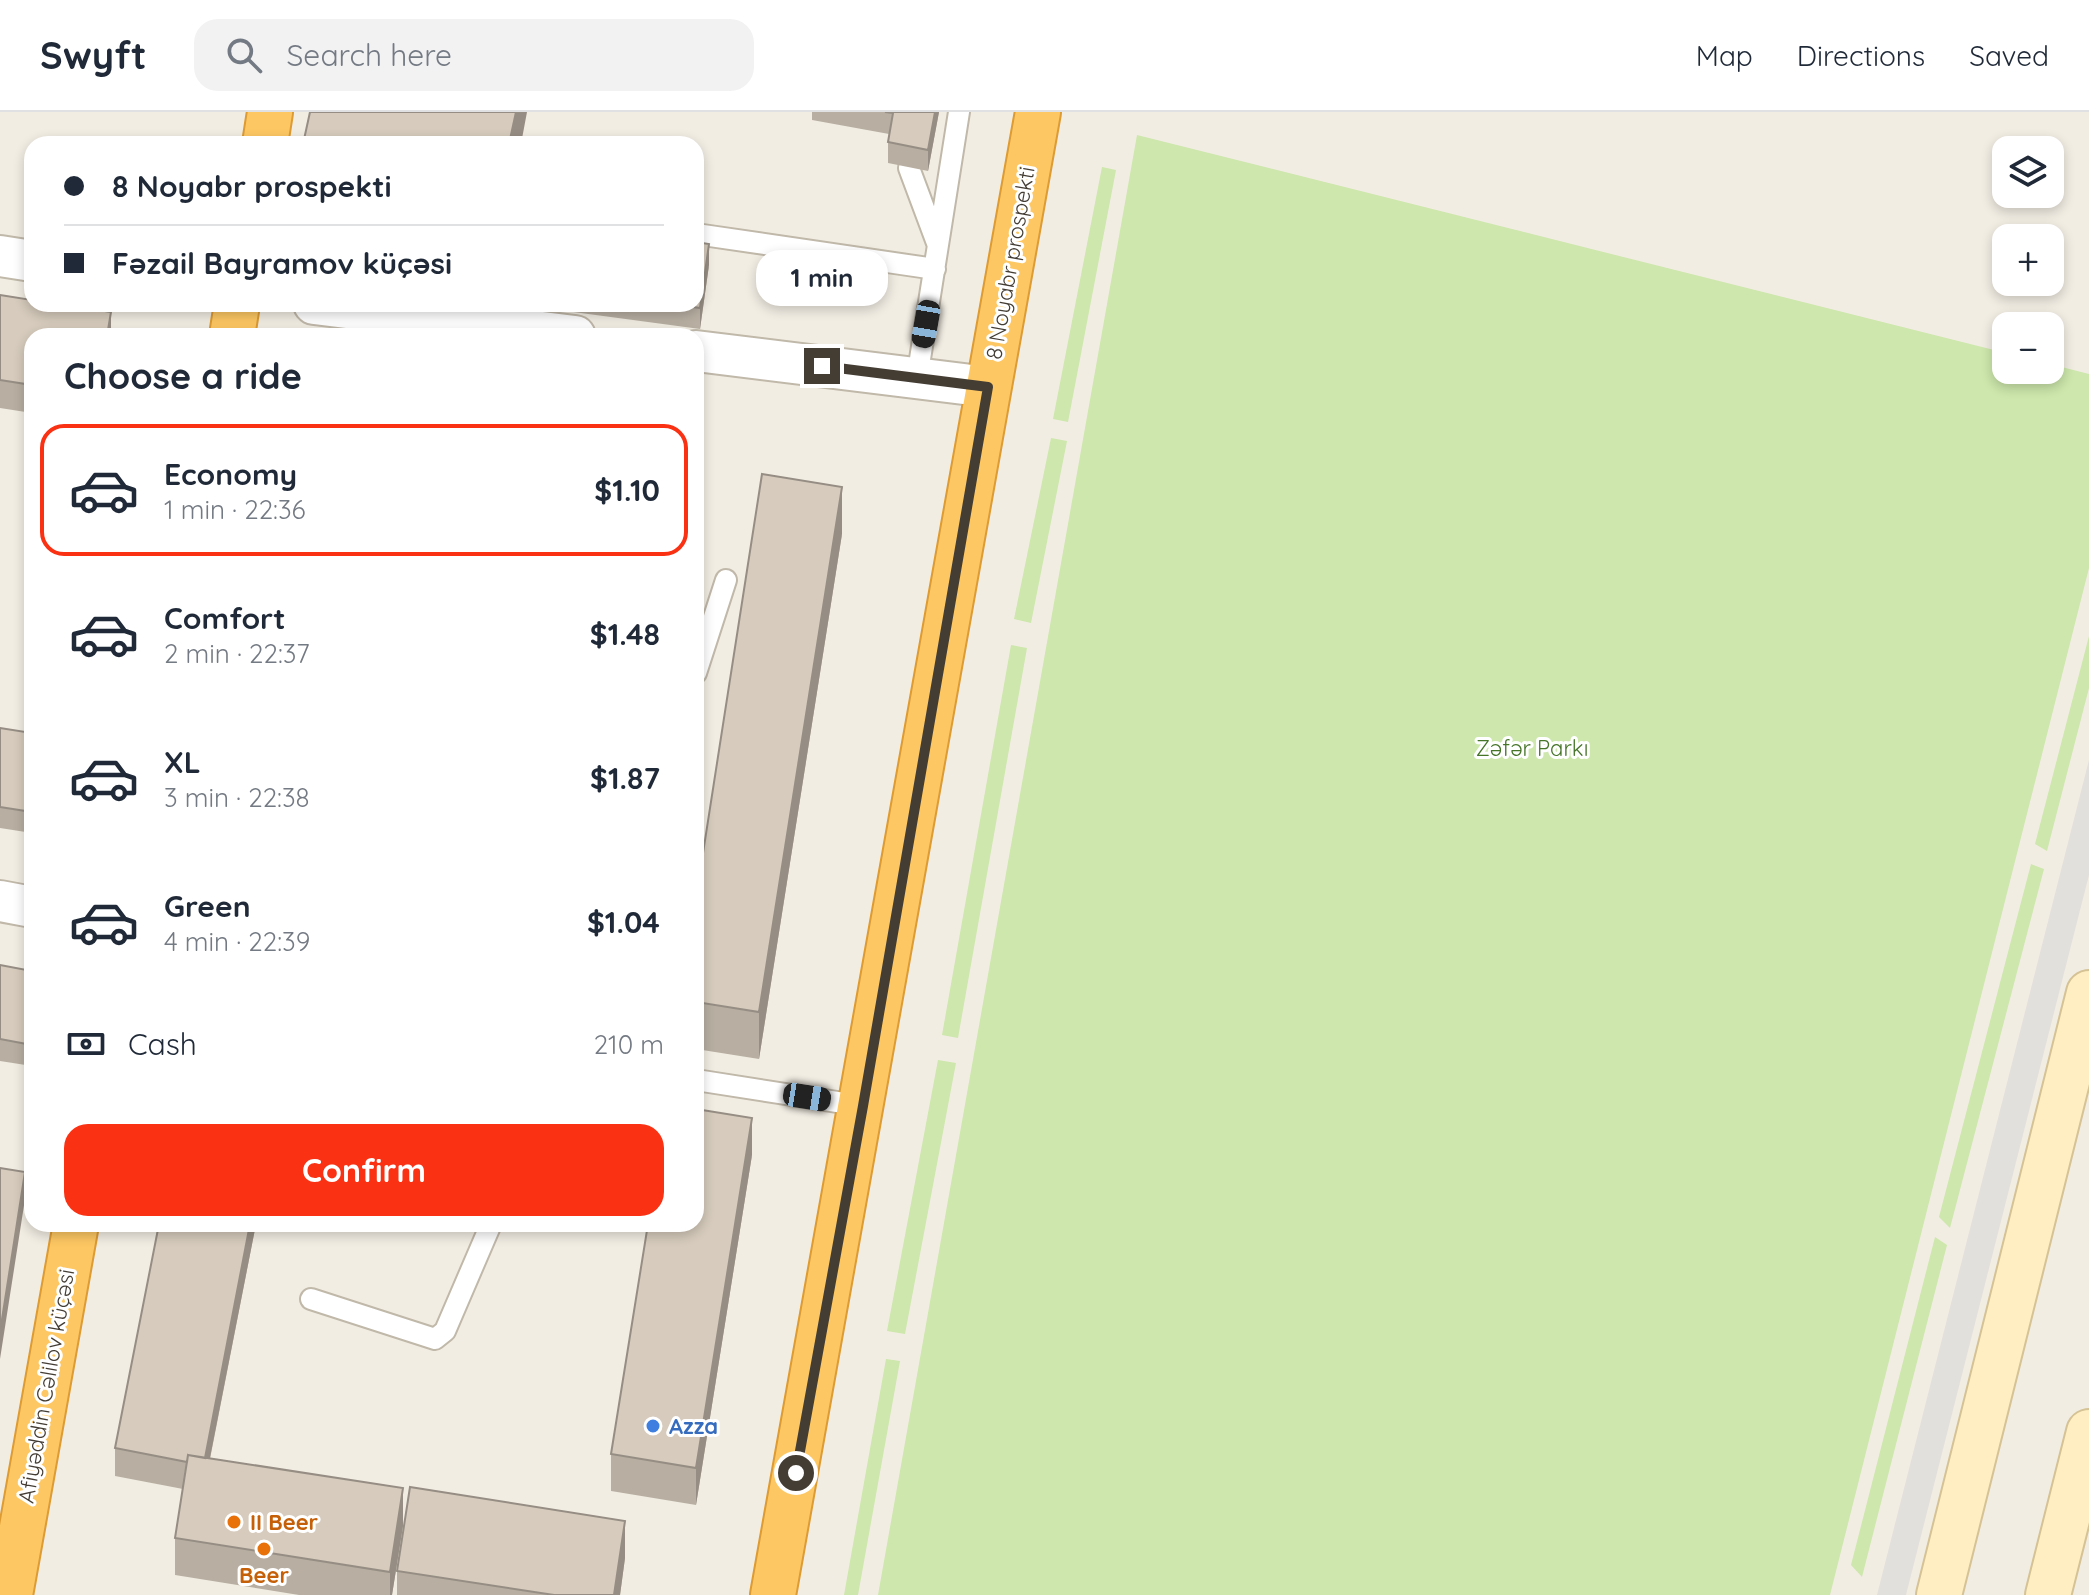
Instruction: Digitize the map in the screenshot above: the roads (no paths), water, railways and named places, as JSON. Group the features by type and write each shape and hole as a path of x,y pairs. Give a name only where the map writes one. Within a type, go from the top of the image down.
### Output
{"highway":[{"path":"266,136 270,112"},
{"name":"8 Noyabr prospekti","path":"773,1595 863,1106 1038,112"},
{"name":"Afiyəddin Cəlilov küçəsi","path":"11,1593 75,1232"}],"main road":[{"path":"1939,1595 2089,993"},
{"path":"2048,1595 2089,1432"}],"street":[{"path":"0,256 24,260"},
{"path":"379,312 510,328"},
{"path":"704,352 988,387"},
{"path":"0,901 24,906"}],"lane":[{"path":"917,378 959,112"},
{"path":"909,168 939,248"},
{"path":"704,235 935,269"},
{"path":"704,648 726,580"},
{"path":"704,1081 863,1106"},
{"path":"311,1299 435,1339 445,1331 488,1232"}],"place":[{"name":"Azza","path":"653,1426"},
{"name":"II Beer","path":"234,1522"},
{"name":"Beer","path":"264,1549"}],"park label":[{"name":"Zəfər Parkı","path":"1532,748"}]}
